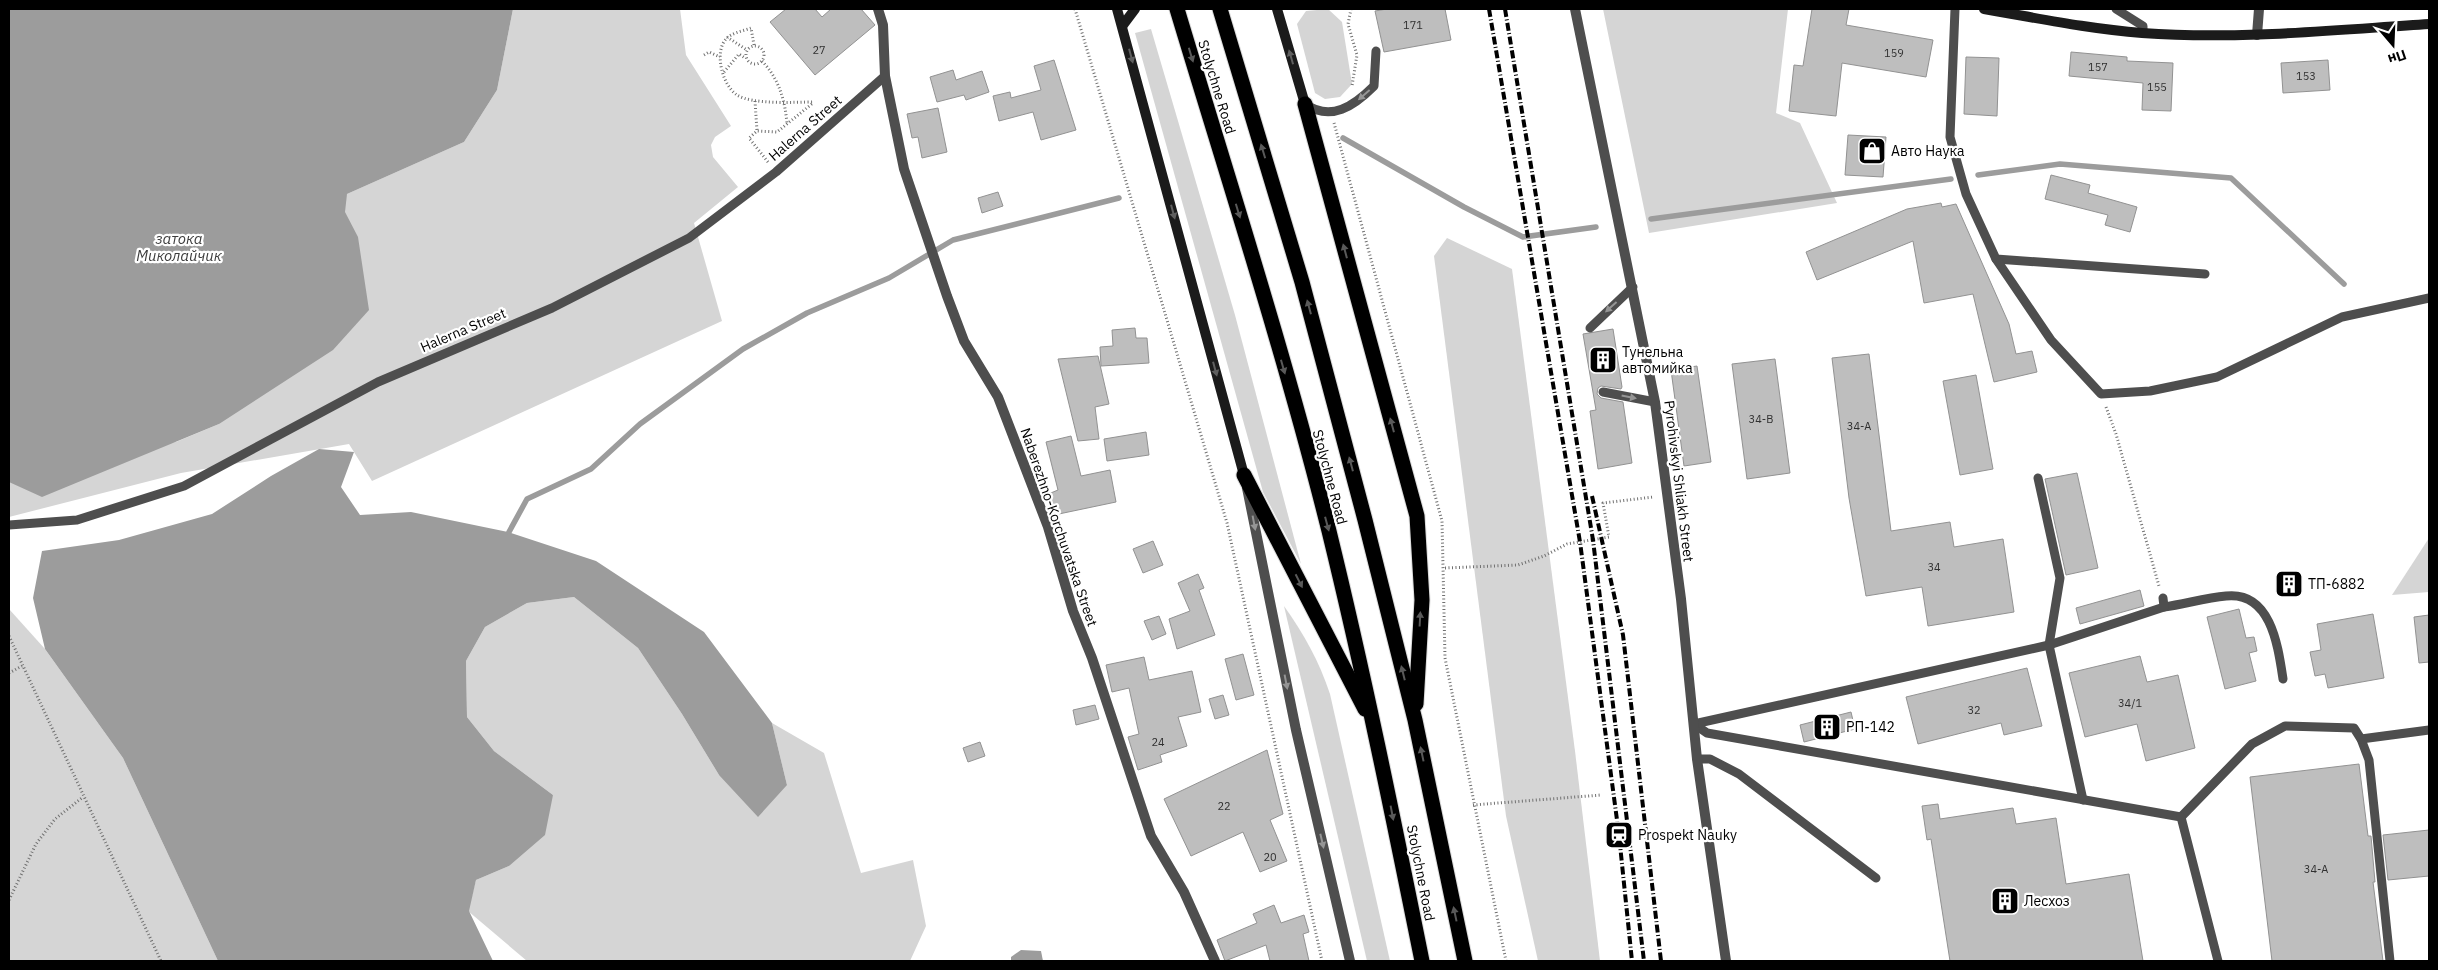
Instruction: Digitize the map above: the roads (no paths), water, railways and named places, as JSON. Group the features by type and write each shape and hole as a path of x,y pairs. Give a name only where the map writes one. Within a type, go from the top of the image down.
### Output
{"highway":[{"name":"Stolychne Road","path":"1177,9 1263,294 1328,529 1376,730 1422,961"},
{"name":"Stolychne Road","path":"1220,9 1302,282 1366,520 1415,720 1465,961"},
{"path":"1305,104 1417,516 1422,600 1415,720"},
{"path":"1244,475 1376,730"}],"main road":[{"path":"1117,9 1244,475"},
{"path":"1122,25 1135,9"},
{"path":"1278,9 1305,104"},
{"path":"1984,9 2079,26 2143,33 2257,35 2429,24"}],"street":[{"name":"Naberezhno-Korchuvatska Street","path":"878,9 882,25 885,76 904,169 935,262 964,341 998,397 1048,527 1073,611 1092,658 1151,836 1184,892 1215,961"},
{"name":"Pyrohivskyi Shliakh Street","path":"1575,9 1634,287 1656,402 1694,724 1696,759 1726,961"},
{"path":"2257,35 2259,9"},
{"path":"1244,475 1296,730 1350,961"}],"lane":[{"path":"1956,9 1950,137 1966,194 1996,259 2050,340 2101,394 2150,391 2217,377 2342,317 2429,298"},
{"path":"2116,9 2142,26 2143,33"},
{"path":"1305,104 1316,112 1331,113 1362,98 1374,86 1376,51"},
{"name":"Halerna Street","path":"9,525 77,520 184,486 378,382 552,308 688,238 776,172 885,76"},
{"path":"1996,259 2205,274"},
{"path":"1590,328 1634,287"},
{"path":"1603,392 1656,402"},
{"path":"2038,478 2060,578 2049,645 2083,800"},
{"path":"1694,724 2049,645 2164,602 2228,596 2246,598 2260,607 2277,640 2283,679"},
{"path":"1694,724 1707,733 2180,817"},
{"path":"2180,817 2252,744 2285,726 2354,728 2362,739 2369,760 2390,961"},
{"path":"2362,739 2429,730"},
{"path":"1696,759 1710,759 1739,774 1876,878"},
{"path":"2180,817 2218,961"}],"water":[{"name":"затока Миколайчик","path":"9,9 513,9 497,90 464,142 347,194 345,212 358,237 369,310 333,350 219,424 42,497 9,482"},
{"path":"319,449 354,452 341,487 360,515 411,512 508,532 596,561 704,632 772,723 787,785 758,817 719,775 682,714 638,648 574,597 527,603 485,627 466,661 467,717 494,751 553,795 545,835 509,866 476,880 469,911 493,961 218,961 123,758 45,649 33,598 42,551 119,540 212,514 271,476"},
{"path":"1021,950 1041,951 1043,961 1011,961 1011,957"}],"waterway":[{"path":"1343,138 1464,207 1523,237 1596,227"},
{"path":"1978,175 2060,164 2231,178 2344,284"},
{"path":"1651,219 1951,179"},
{"path":"509,532 527,499 591,469 640,424 743,349 807,313 889,278 953,240 1119,198"}],"railway":[{"path":"1489,9 1580,542 1619,835 1632,961"},
{"path":"1505,9 1593,540 1644,961"},
{"path":"1592,496 1623,635 1661,961"}],"place":[{"name":"Авто Наука","path":"1872,151"},
{"name":"Тунельна автомийка","path":"1603,360"},
{"name":"ТП-6882","path":"2289,584"},
{"name":"РП-142","path":"1827,727"},
{"name":"Prospekt Nauky","path":"1619,835"},
{"name":"Лесхоз","path":"2005,901"}]}
